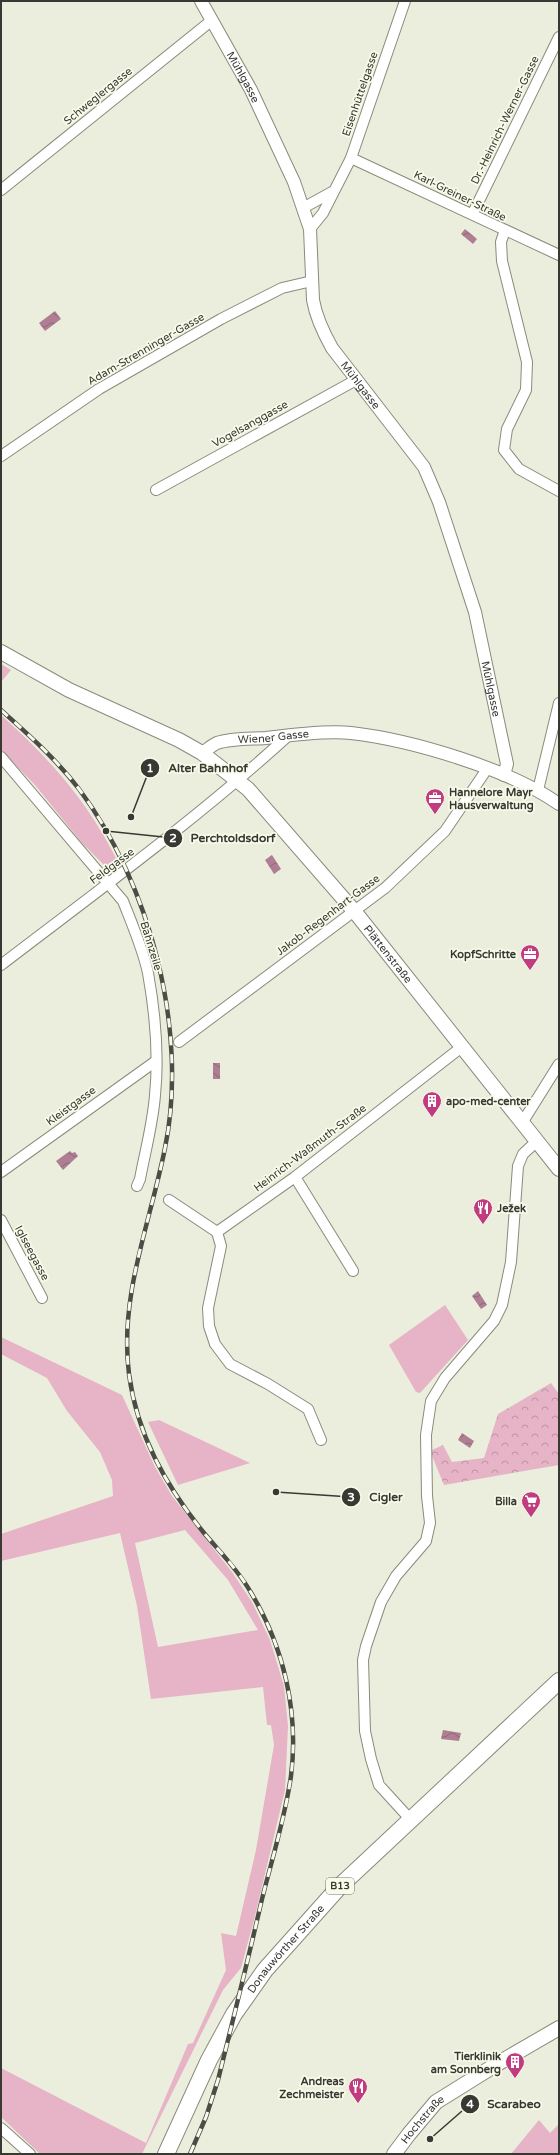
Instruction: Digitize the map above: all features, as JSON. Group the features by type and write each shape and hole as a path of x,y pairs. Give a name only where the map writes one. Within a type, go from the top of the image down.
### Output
{"main road":[{"path":"1,652 68,690 173,737 202,753"},
{"name":"Plättenstraße","path":"202,753 239,781 290,834 463,1046 559,1169"},
{"name":"Donauwörther Straße","path":"166,2154 209,2060 234,2014 265,1970 340,1886 559,1681"},
{"name":"Hochstraße","path":"394,2154 436,2102 496,2064 559,2028"}],"street":[{"name":"Mühlgasse","path":"200,1 251,90 278,145 303,208 310,229 315,311 322,329 332,348 424,467 439,502 475,612 507,764 504,775"},
{"name":"Eisenhüttelgasse","path":"310,229 323,213 332,192 351,158 405,1"},
{"name":"Schweglergasse","path":"1,190 211,21"},
{"name":"Dr.-Heinrich-Werner-Gasse","path":"473,214 559,37"},
{"name":"Karl-Greiner-Straße","path":"351,158 559,255"},
{"path":"303,208 332,192"},
{"path":"505,230 501,242 502,261 527,362 526,390 507,429 504,450 519,469 559,491"},
{"name":"Adam-Strenninger-Gasse","path":"1,456 99,389 221,319 282,288 312,281"},
{"name":"Vogelsanggasse","path":"156,490 356,380"},
{"path":"538,790 559,703"},
{"name":"Wiener Gasse","path":"202,753 217,743 289,735 350,733 414,746 487,769 538,790 559,804"},
{"name":"Feldgasse","path":"1,965 139,861 239,781 289,735"},
{"name":"Bahnzeile","path":"1,757 123,901 148,973 156,1061 155,1095 140,1179 137,1186"},
{"name":"Jakob-Regenhart-Gasse","path":"179,1042 258,982 355,912 385,888 445,831 487,769"},
{"name":"Heinrich-Waßmuth-Straße","path":"217,1232 295,1177 463,1046"},
{"name":"Kleistgasse","path":"1,1172 156,1061"},
{"path":"522,1123 559,1064"},
{"path":"410,1819 379,1785 371,1759 365,1731 363,1660 366,1646 381,1602 396,1576 426,1541 430,1523 427,1496 426,1435 431,1401 445,1378 494,1321 502,1305 511,1262 518,1166 523,1154 537,1141"},
{"path":"295,1177 353,1271"},
{"path":"169,1200 217,1232 221,1246 208,1308 209,1326 215,1344 230,1364 268,1384 308,1409 321,1440"},
{"name":"Iglseegasse","path":"1,1220 42,1298"},
{"path":"1,2128 30,2154"}],"green space":[{"path":"1,664 11,670 1,682"},
{"path":"1,715 36,749 68,784 95,821 119,864 114,866 104,865 82,843 35,785 1,750"},
{"path":"445,1305 468,1340 420,1393 416,1392 389,1345"},
{"path":"1,1337 122,1395 155,1467 172,1496 232,1572 252,1602 270,1640 284,1686 288,1726 285,1790 241,1968 223,1990 142,2154 40,2154 1,2117 1,2068 146,2143 188,2044 193,2043 226,1970 221,1933 236,1936 256,1850 274,1745 271,1725 267,1725 263,1687 151,1699 137,1606 120,1533 1,1561 1,1534 113,1496 112,1480 100,1452 67,1411 47,1378 1,1354","holes":["185,1530 228,1580 258,1630 158,1647 135,1543"]},
{"path":"551,1383 559,1394 559,1465 444,1485 430,1451 443,1445 452,1462 484,1458 498,1414"},
{"path":"159,1420 250,1463 178,1485 148,1422"},
{"path":"539,2120 550,2133 559,2124 559,2154 511,2154"}],"water":[{"path":"465,229 477,239 473,244 461,234"},
{"path":"55,311 61,319 45,331 39,323"},
{"path":"272,855 281,869 274,874 265,860"},
{"path":"213,1063 220,1063 220,1079 213,1079"},
{"path":"70,1151 72,1153 75,1152 78,1156 63,1170 56,1161"},
{"path":"478,1291 487,1305 481,1309 472,1296"},
{"path":"462,1433 474,1441 470,1448 458,1440"},
{"path":"443,1730 461,1733 459,1741 441,1739"}],"railway":[{"path":"1,710 52,757 79,789 104,827 126,869 144,913 158,960 167,1008 172,1056 171,1103 165,1148 132,1288 128,1316 127,1345 129,1374 139,1418 155,1459 177,1497 204,1533 240,1576 262,1612 280,1657 291,1704 293,1752 291,1776 285,1807 218,2080 206,2117 190,2154"}],"place":[{"name":"Hannelore Mayr Hausverwaltung","path":"435,815"},
{"name":"Alter Bahnhof","path":"131,817"},
{"name":"Perchtoldsdorf","path":"106,831"},
{"name":"KopfSchritte","path":"530,971"},
{"name":"apo-med-center","path":"432,1118"},
{"name":"Ježek","path":"483,1225"},
{"name":"Cigler","path":"276,1492"},
{"name":"Billa","path":"531,1518"},
{"name":"Tierklinik am Sonnberg","path":"515,2079"},
{"name":"Andreas Zechmeister","path":"358,2104"},
{"name":"Scarabeo","path":"430,2139"}]}
